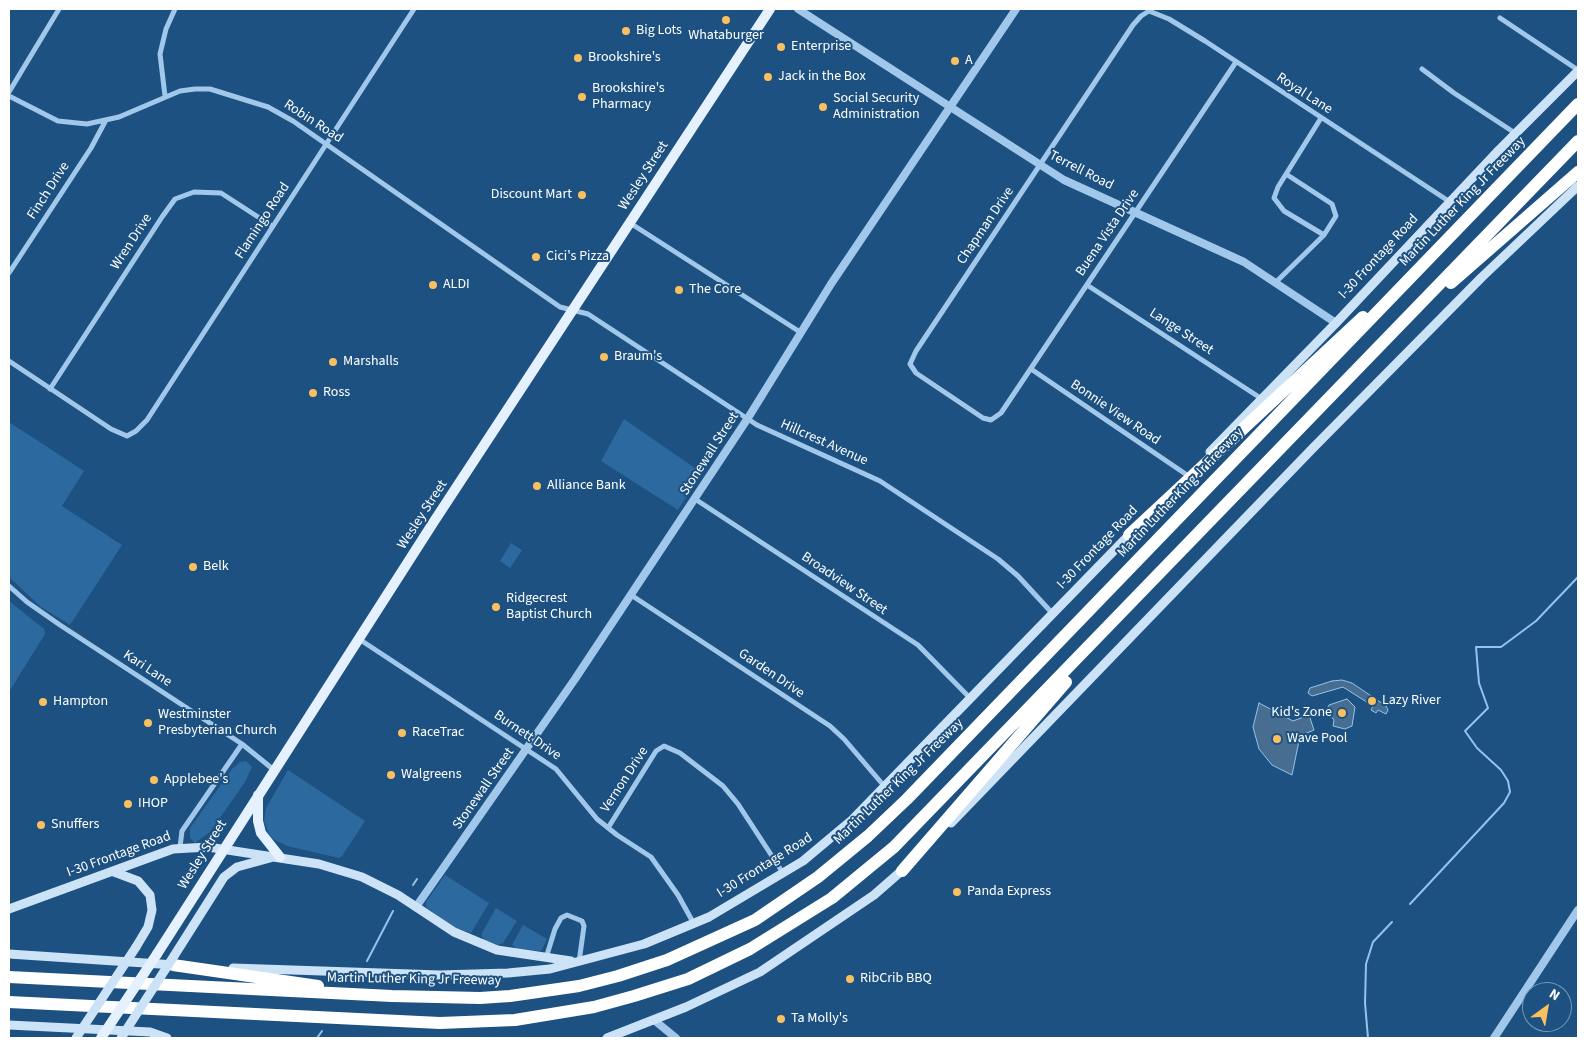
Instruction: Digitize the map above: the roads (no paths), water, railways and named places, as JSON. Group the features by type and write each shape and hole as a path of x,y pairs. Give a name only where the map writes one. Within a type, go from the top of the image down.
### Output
{"highway":[{"name":"Martin Luther King Jr Freeway","path":"9,977 392,996 480,998 510,996 602,980 667,960 755,920 788,899 846,855 906,799 1578,104"},
{"path":"9,1002 412,1022 506,1020 594,1007 688,979 750,949 792,925 832,898 894,847 1578,141"},
{"path":"1385,341 1578,172"},
{"path":"1129,535 1310,365 1444,244"},
{"path":"902,871 1146,588"},
{"path":"174,960 392,996"}],"main road":[{"name":"Wesley Street","path":"101,1038 770,9"},
{"name":"I-30 Frontage Road","path":"9,954 174,960 255,970 440,975 508,973 550,969 644,944 694,924 783,874 821,849 885,788 1336,323 1578,70"},
{"path":"607,1038 654,1020 738,982 785,957 874,895 902,871 1025,748 1308,453 1482,277 1578,186"},
{"path":"258,794 258,820 261,833 280,857"},
{"name":"I-30 Frontage Road","path":"9,909 180,847 223,848 319,864 362,877 416,907 454,932 497,950 546,959 579,962"},
{"path":"121,1038 174,960 224,877 236,867 259,860 280,857"},
{"path":"76,1038 148,927 152,910 150,895 138,881 114,872"},
{"path":"9,1025 150,1032 166,1038"}],"street":[{"path":"9,94 59,9"},
{"path":"165,96 160,54 166,29 175,9"},
{"name":"Flamingo Road","path":"50,389 123,435 127,436 136,431 147,420 414,9"},
{"name":"Terrell Road","path":"798,9 1064,180 1244,262 1336,323"},
{"name":"Stonewall Street","path":"416,907 631,595 748,418 800,332 1016,9"},
{"name":"Royal Lane","path":"1145,13 1156,12 1169,19 1450,202"},
{"name":"Chapman Drive","path":"998,416 991,420 983,418 924,379 916,373 910,364 916,351 1133,25 1145,13"},
{"path":"1500,18 1578,70"},
{"name":"Buena Vista Drive","path":"998,416 1236,62"},
{"path":"1422,68 1454,93 1515,134"},
{"name":"Robin Road","path":"9,94 58,121 87,124 120,117 165,96 195,89 210,88 272,110 293,121 560,307 574,310"},
{"path":"1321,118 1274,194 1276,203 1284,211 1324,235"},
{"name":"Finch Drive","path":"9,273 91,148 106,120"},
{"path":"1275,283 1324,235 1335,220 1335,207 1286,174"},
{"name":"Wren Drive","path":"50,389 175,200 194,192 221,194 272,226"},
{"path":"630,222 800,332"},
{"name":"Lange Street","path":"1087,285 1262,399"},
{"name":"Hillcrest Avenue","path":"574,310 588,314 768,430 880,481 998,559 1018,576 1053,614"},
{"path":"9,361 50,389"},
{"name":"Bonnie View Road","path":"1031,369 1187,475"},
{"name":"Broadview Street","path":"695,499 918,645 971,700"},
{"name":"Kari Lane","path":"9,586 27,602 60,625 242,744 274,770"},
{"name":"Garden Drive","path":"631,595 830,726 844,738 885,788"},
{"name":"Burnett Drive","path":"359,639 527,748 556,769 597,818 608,828 652,857 678,895 694,924"},
{"path":"180,847 182,831 242,744"},
{"name":"Vernon Drive","path":"608,828 656,750 664,746 680,753 723,786 765,844 783,874"},
{"path":"1494,1038 1578,910"},
{"path":"546,959 555,929 561,918 567,915 582,921 584,926 579,962"},
{"path":"654,1020 676,1038"}],"waterway":[{"path":"1410,904 1504,803 1510,792 1508,781 1501,770 1477,748 1465,731 1488,708 1479,683 1476,647 1501,647 1536,621 1578,577"},
{"path":"413,885 417,879"},
{"path":"367,961 393,911"},
{"path":"1368,1038 1365,1003 1366,964 1373,942 1392,922"},
{"path":"317,1038 322,1031"}],"place":[{"name":"Whataburger","path":"726,20"},
{"name":"Big Lots","path":"626,31"},
{"name":"Enterprise","path":"781,47"},
{"name":"Brookshire's","path":"578,58"},
{"name":"A","path":"955,61"},
{"name":"Jack in the Box","path":"768,77"},
{"name":"Brookshire's Pharmacy","path":"582,97"},
{"name":"Social Security Administration","path":"823,107"},
{"name":"Discount Mart","path":"582,195"},
{"name":"Cici's Pizza","path":"536,257"},
{"name":"ALDI","path":"433,285"},
{"name":"The Core","path":"679,290"},
{"name":"Braum's","path":"604,357"},
{"name":"Marshalls","path":"333,362"},
{"name":"Ross","path":"313,393"},
{"name":"Alliance Bank","path":"537,486"},
{"name":"Belk","path":"193,567"},
{"name":"Ridgecrest Baptist Church","path":"496,607"},
{"name":"Lazy River","path":"1372,701"},
{"name":"Hampton","path":"43,702"},
{"name":"Kid's Zone","path":"1342,713"},
{"name":"Westminster Presbyterian Church","path":"148,723"},
{"name":"RaceTrac","path":"402,733"},
{"name":"Wave Pool","path":"1277,739"},
{"name":"Walgreens","path":"391,775"},
{"name":"Applebee's","path":"154,780"},
{"name":"IHOP","path":"128,804"},
{"name":"Snuffers","path":"41,825"},
{"name":"Panda Express","path":"957,892"},
{"name":"RibCrib BBQ","path":"850,979"},
{"name":"Ta Molly's","path":"781,1019"}]}
